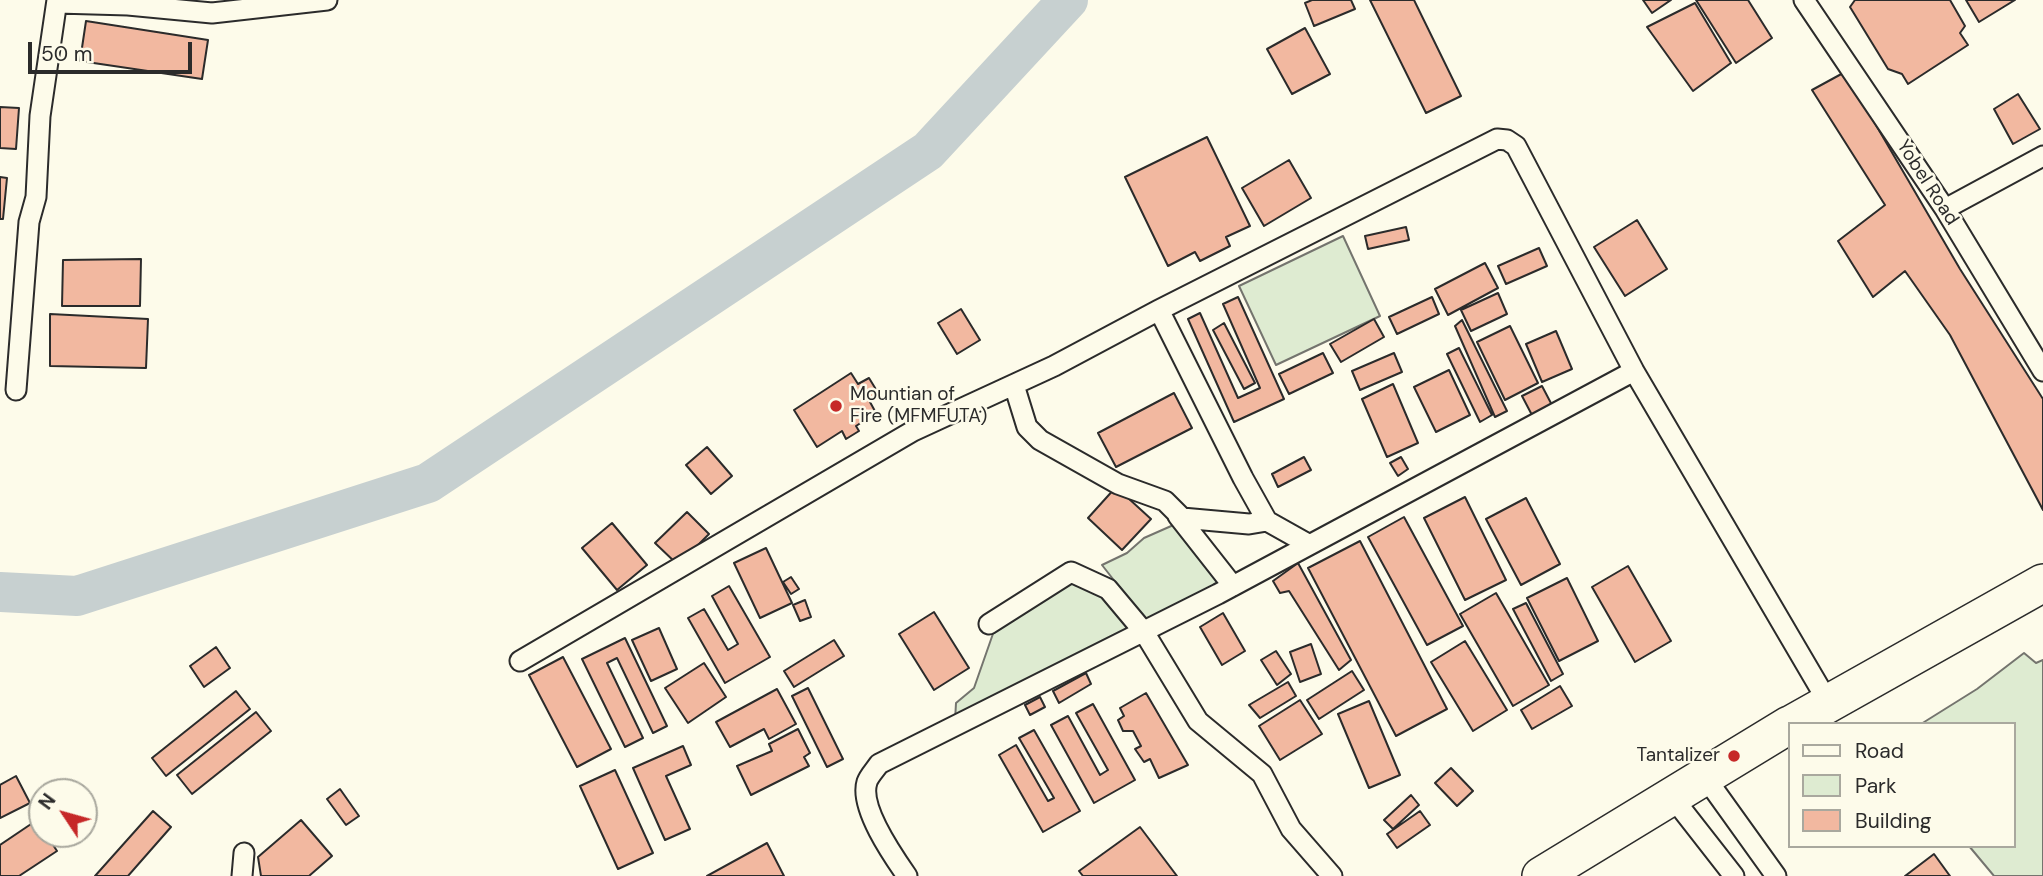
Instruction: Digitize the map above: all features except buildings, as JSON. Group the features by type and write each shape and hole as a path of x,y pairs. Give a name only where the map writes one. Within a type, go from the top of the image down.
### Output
{"highway":[{"path":"1796,722 2043,583"},
{"path":"1541,876 1787,727"}],"street":[{"path":"16,390 29,222 36,197 40,116 57,1 212,13 327,0"},
{"name":"Yobel Road","path":"1804,0 1945,209 2043,371"},
{"path":"520,661 913,431 1093,347 1159,310 1497,139 1507,140 1516,146 1634,371 1828,702"},
{"path":"1945,209 2043,156"},
{"path":"1159,310 1267,521 1308,544"},
{"path":"907,876 886,845 865,795 867,780 879,764 1233,586 1634,371"},
{"path":"1014,385 1027,427 1040,440 1118,484 1165,501 1182,518 1233,586"},
{"path":"1165,501 1129,489 1182,518 1249,524 1267,521"},
{"path":"989,624 1071,572 1108,589 1144,632 1198,722 1262,775 1291,829 1332,876"},
{"path":"1705,777 1771,874"},
{"path":"1673,798 1734,876"},
{"path":"242,876 244,853"}],"green space":[{"path":"1343,236 1380,316 1276,365 1239,286"},
{"path":"1178,523 1226,583 1149,625 1102,565 1127,553 1144,538"},
{"path":"1074,575 1105,592 1137,629 955,721 956,703 974,688 995,628"},
{"path":"2024,653 2036,663 2043,660 2043,876 1994,876 1971,848 2015,848 2015,722 1924,722 1977,689"}],"waterway":[{"path":"0,592 77,596 428,483 928,151 1068,0"}],"place":[{"name":"Mountian of Fire (MFMFUTA)","path":"836,406"},
{"name":"Tantalizer","path":"1734,756"}]}
